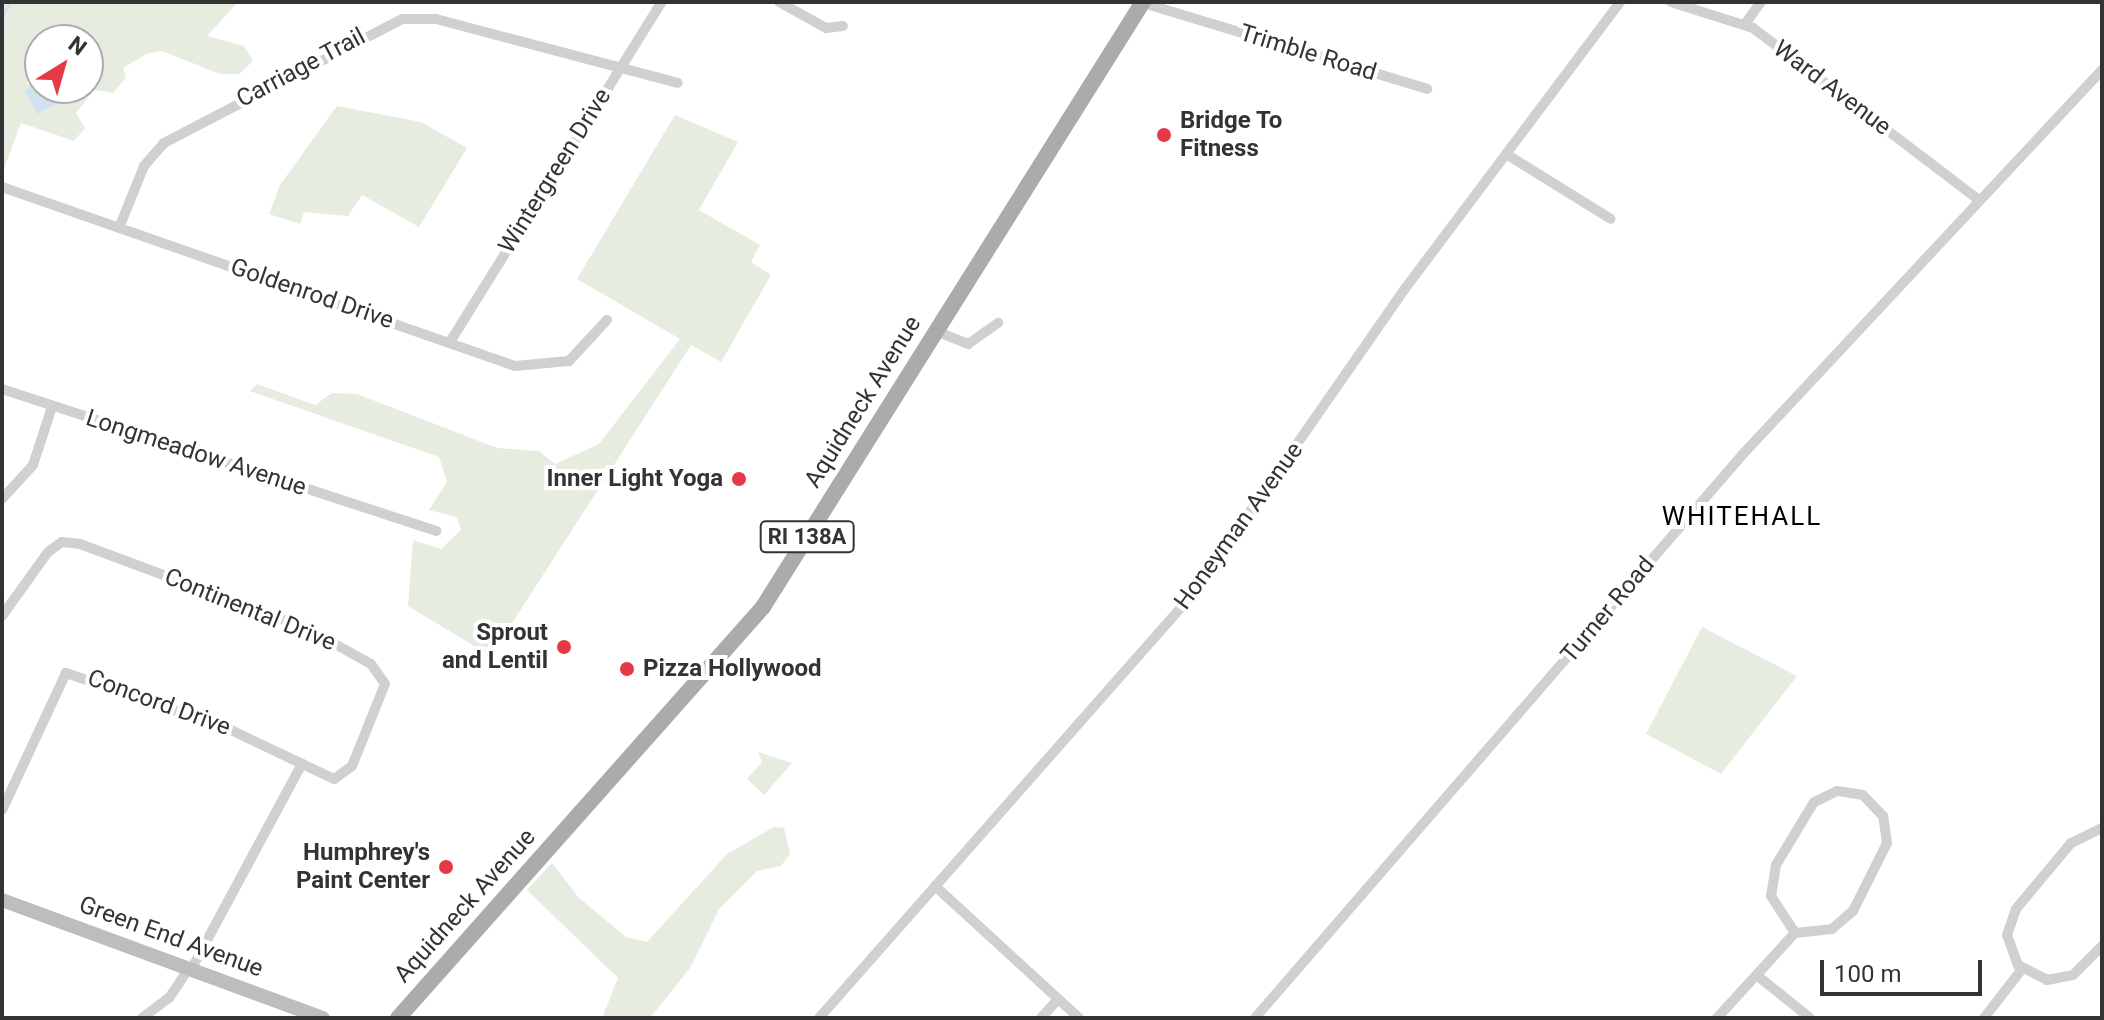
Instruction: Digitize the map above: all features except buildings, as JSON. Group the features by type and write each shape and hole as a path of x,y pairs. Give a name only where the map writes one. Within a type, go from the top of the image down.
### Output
{"main road":[{"name":"Aquidneck Avenue","path":"398,1018 763,607 1143,2"},
{"name":"Green End Avenue","path":"2,900 323,1018"}],"street":[{"name":"Wintergreen Drive","path":"450,342 618,68 662,2"},
{"path":"779,2 826,28 843,26"},
{"name":"Trimble Road","path":"1143,2 1427,89"},
{"name":"Honeyman Avenue","path":"819,1018 1192,595 1506,154 1620,2"},
{"name":"Ward Avenue","path":"1671,2 1745,24 1979,200"},
{"path":"1745,24 1761,2"},
{"name":"Carriage Trail","path":"119,228 144,166 164,143 385,24 436,19 678,83"},
{"name":"Turner Road","path":"1255,1018 1668,539 2102,70"},
{"path":"1506,154 1611,219"},
{"name":"Goldenrod Drive","path":"2,187 450,342 541,369 582,353 607,320"},
{"path":"936,331 968,344 998,323"},
{"name":"Longmeadow Avenue","path":"2,389 436,531"},
{"path":"2,499 33,465 52,407"},
{"name":"Continental Drive","path":"2,616 62,542 306,628 371,664 385,684 346,774 334,779 302,764"},
{"name":"Concord Drive","path":"2,810 66,673 166,704 302,764"},
{"path":"142,1018 169,998 191,968 302,764"},
{"path":"1717,1018 1759,977 1795,933 1842,924 1883,856 1885,822 1863,795 1837,791 1814,802 1776,865 1771,896 1795,933"},
{"path":"2102,828 2071,843 2013,914 2008,946 2022,969 2063,979 2102,946"},
{"path":"935,886 1079,1018"},
{"path":"1984,1018 2022,969"},
{"path":"1759,977 1810,1018"},
{"path":"1041,1018 1058,999"}],"shaded area":[{"path":"2,2 238,2 207,36 244,46 253,61 239,74 220,74 162,51 148,53 123,68 126,78 113,93 104,92 104,24 24,24 24,104 83,104 76,113 85,128 74,141 21,123 2,174"},
{"path":"337,106 421,122 467,148 419,227 362,195 348,216 304,212 300,224 269,214 280,185"},
{"path":"675,115 738,142 699,210 760,245 751,262 771,275 721,362 691,345 491,656 408,606 413,540 441,549 461,530 457,517 429,510 447,482 439,457 250,391 257,384 315,405 332,393 357,394 497,448 539,451 555,464 599,444 680,339 577,279"},
{"path":"1702,627 1797,676 1721,774 1646,734"},
{"path":"758,752 792,763 764,795 747,779 762,762"},
{"path":"774,827 784,828 790,854 781,866 757,871 719,909 690,968 650,1018 602,1018 618,978 527,890 552,863 579,898 626,937 647,942 727,854"}],"water":[{"path":"32,104 55,104 37,114"}],"waterway":[{"path":"2,16 10,2"}],"place":[{"name":"Bridge To Fitness","path":"1164,135"},
{"name":"Inner Light Yoga","path":"739,479"},
{"name":"Sprout and Lentil","path":"564,647"},
{"name":"Pizza Hollywood","path":"627,669"},
{"name":"Humphrey's Paint Center","path":"446,867"}],"district":[{"name":"WHITEHALL","path":"1742,517"}]}
